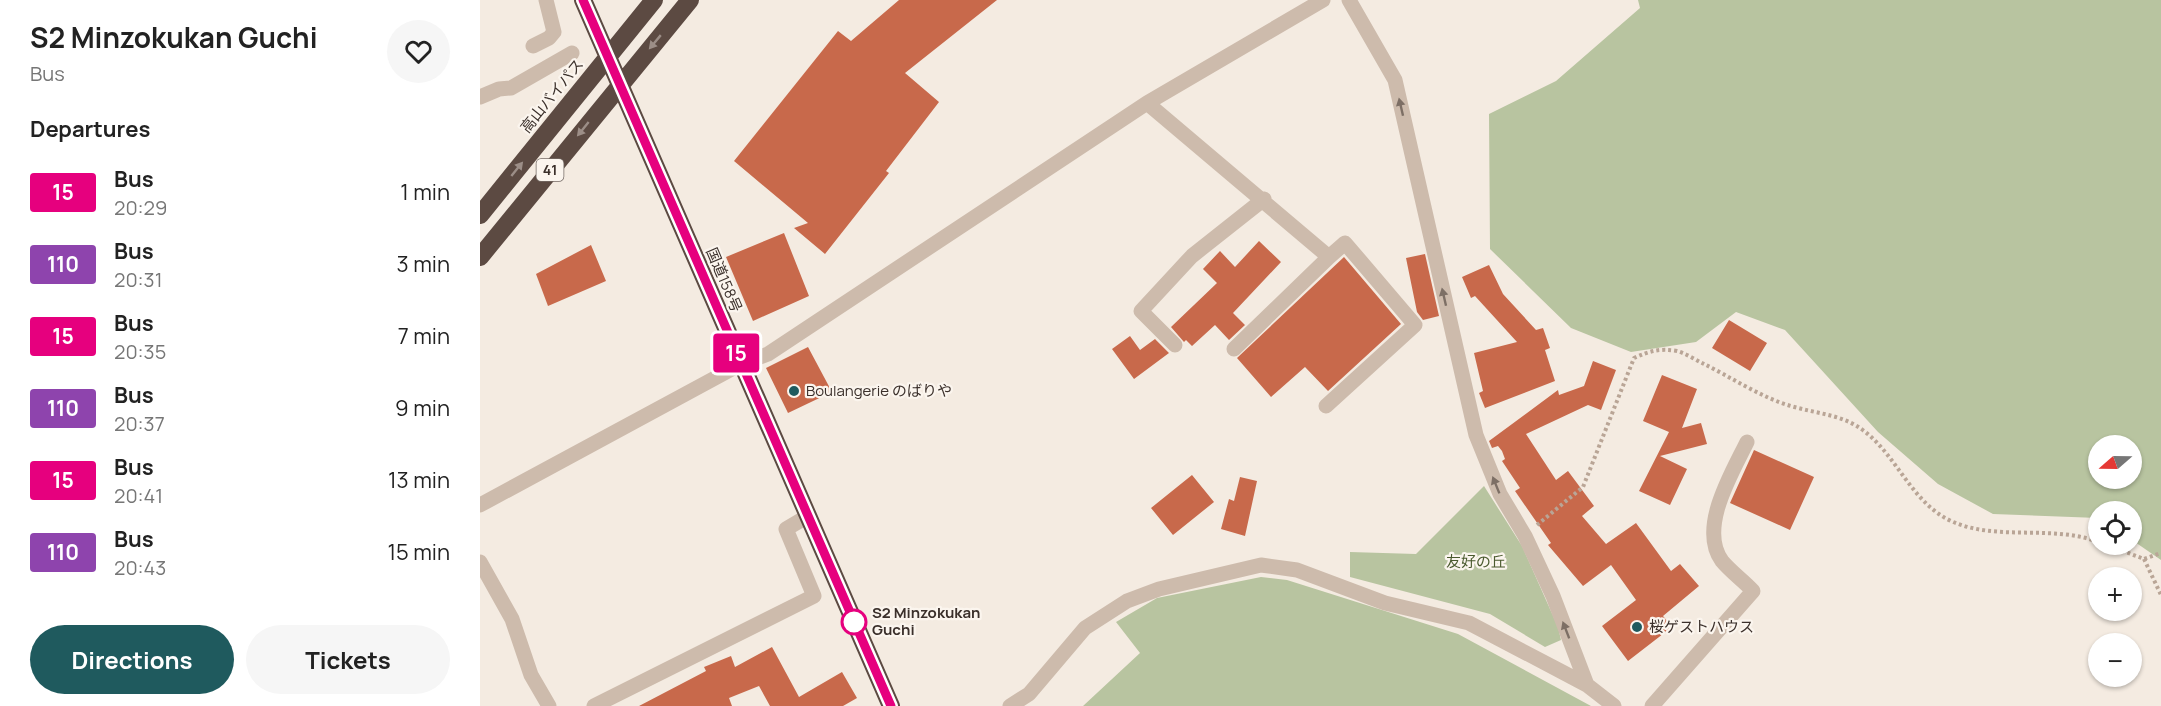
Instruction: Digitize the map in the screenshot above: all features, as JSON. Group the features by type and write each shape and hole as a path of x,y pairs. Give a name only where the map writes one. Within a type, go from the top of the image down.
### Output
{"highway":[{"name":"国道158号","path":"583,0 891,706"},
{"name":"高山バイパス","path":"480,215 654,0"},
{"name":"41","path":"480,257 690,0"}],"street":[{"path":"533,46 549,38 554,32 546,0"},
{"path":"480,505 741,364 768,354 1147,103 1323,0"},
{"path":"1348,0 1395,80 1476,435 1500,494 1525,536 1553,596 1587,684"},
{"path":"480,97 499,89 511,88 572,53"},
{"path":"1147,103 1329,257"},
{"path":"1175,345 1141,311 1192,256 1264,200"},
{"path":"1234,349 1345,243 1415,325 1326,406"},
{"path":"1652,706 1753,591 1722,561 1715,545 1718,502 1747,442"},
{"path":"594,706 610,702 814,596 786,529 808,516"},
{"path":"480,562 512,619 531,675 549,706"},
{"path":"1010,706 1029,694 1085,628 1127,601 1159,589 1261,565 1297,570 1385,603 1469,623 1587,684 1614,706"}],"path":[{"path":"1525,536 1583,487 1634,358 1653,349 1679,352 1790,406 1837,416 1862,429 1886,450 1917,494 1930,508 1951,520 1977,530 2052,533 2088,540"},
{"path":"2134,555 2144,559 2161,553"},
{"path":"2144,559 2161,595"}],"green space":[{"path":"1638,0 2161,0 2161,560 2142,547 2142,501 2088,501 2088,518 1993,514 1938,484 1878,432 1785,330 1736,312 1696,342 1631,352 1571,328 1490,249 1489,114 1556,81 1640,8"},
{"name":"友好の丘","path":"1484,486 1522,546 1558,627 1561,640 1545,647 1490,614 1350,577 1350,552 1416,554"},
{"path":"1261,577 1287,580 1458,634 1591,706 1083,706 1140,653 1116,622 1157,598"}],"building":[{"path":"899,0 997,0 905,73 939,102 886,171 889,173 825,254 794,228 808,223 734,161 838,31 851,41"},
{"path":"784,233 809,296 753,321 726,257"},
{"path":"1259,241 1281,262 1233,313 1245,325 1229,340 1215,325 1192,346 1186,340 1184,342 1171,327 1217,283 1203,269 1220,251 1235,267"},
{"path":"591,245 606,281 548,306 536,274"},
{"path":"1425,254 1439,316 1423,320 1417,312 1406,258"},
{"path":"1344,257 1401,324 1328,391 1305,367 1271,397 1237,358"},
{"path":"1489,265 1503,294 1536,330 1543,328 1550,348 1545,350 1555,381 1485,408 1479,393 1483,391 1474,353 1517,342 1475,296 1471,298 1462,277"},
{"path":"1729,320 1767,343 1750,371 1712,348"},
{"path":"1130,336 1140,350 1155,339 1169,353 1134,379 1112,349"},
{"path":"808,347 832,392 788,413 766,368"},
{"path":"1593,361 1616,370 1601,410 1588,405 1526,434 1556,480 1568,471 1594,506 1582,516 1606,544 1636,523 1671,571 1680,564 1699,586 1663,616 1672,627 1628,661 1602,626 1636,600 1611,565 1583,586 1548,545 1551,543 1515,491 1520,488 1502,461 1505,459 1502,451 1498,446 1492,448 1489,441 1558,390 1559,395 1584,386"},
{"path":"1662,375 1697,389 1682,428 1701,423 1707,444 1660,456 1687,469 1670,505 1639,491 1669,432 1643,421"},
{"path":"1754,450 1814,477 1790,530 1730,503"},
{"path":"1192,475 1214,502 1173,535 1151,508"},
{"path":"1240,477 1257,481 1245,536 1221,529 1229,499 1234,501"},
{"path":"772,647 799,697 842,672 857,698 843,706 770,706 759,686 729,698 732,706 639,706 706,671 704,667 731,656 735,667"}],"bus line":[{"name":"15","path":"583,0 891,706"}],"place":[{"name":"Boulangerie のばりや","path":"794,391"},
{"name":"S2 Minzokukan Guchi","path":"854,622"},
{"name":"桜ゲストハウス","path":"1637,627"}]}
